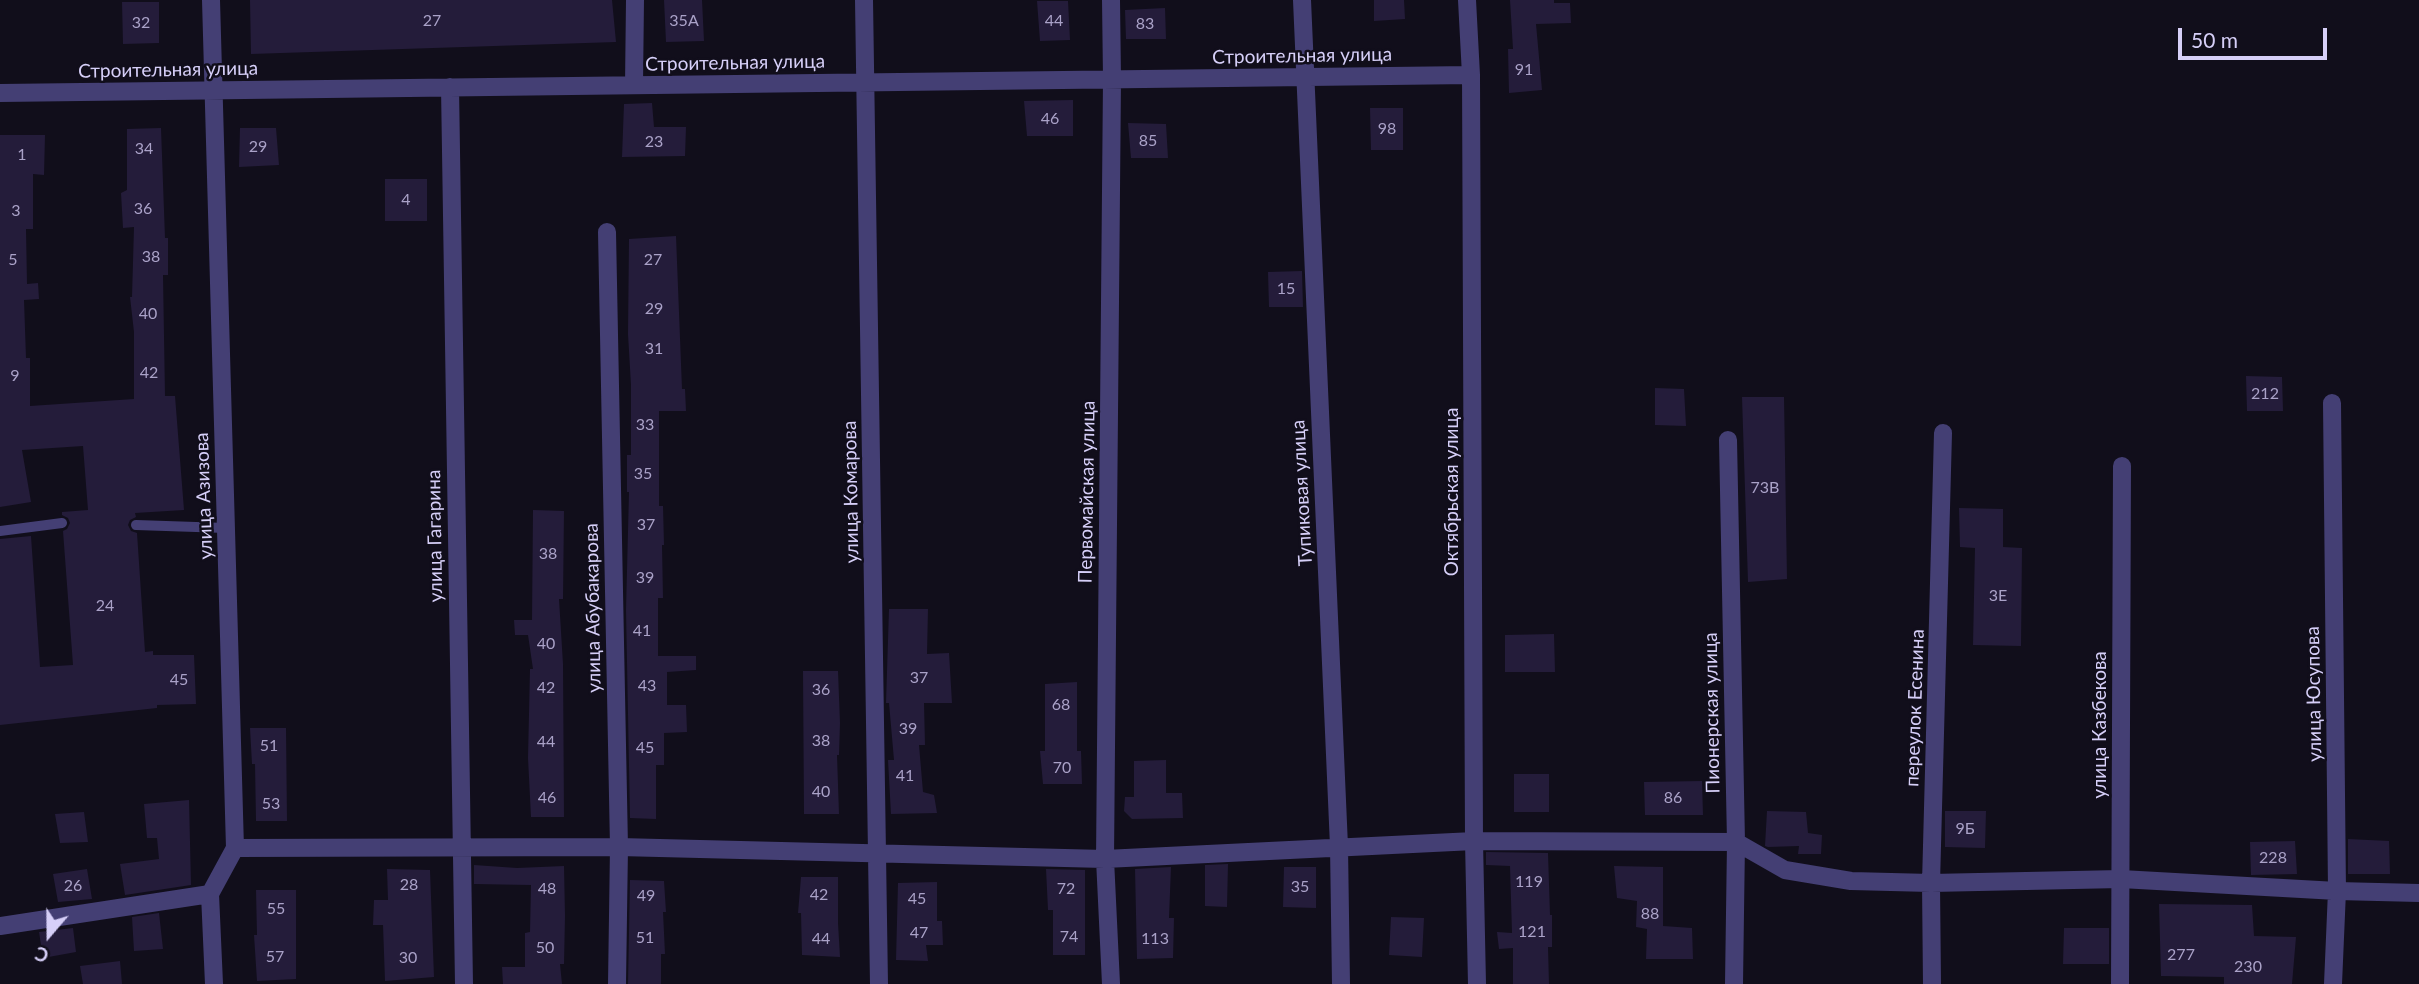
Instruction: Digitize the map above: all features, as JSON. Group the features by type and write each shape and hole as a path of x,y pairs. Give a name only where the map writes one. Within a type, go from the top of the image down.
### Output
{"street":[{"name":"улица Азизова","path":"211,0 235,848"},
{"path":"634,85 635,0"},
{"name":"улица Комарова","path":"864,0 879,984"},
{"name":"Первомайская улица","path":"1111,0 1105,859 1111,984"},
{"name":"Тупиковая улица","path":"1302,0 1339,846 1341,984"},
{"name":"Октябрьская улица","path":"1467,0 1471,75 1474,841 1478,984"},
{"name":"Строительная улица","path":"0,93 1471,75"},
{"name":"улица Гагарина","path":"450,87 464,984"},
{"name":"улица Абубакарова","path":"607,232 619,847 617,984"},
{"name":"улица Юсупова","path":"2332,403 2337,891 2333,984"},
{"name":"переулок Есенина","path":"1932,984 1931,883 1943,433"},
{"name":"Пионерская улица","path":"1728,440 1736,842 1734,984"},
{"name":"улица Казбекова","path":"2120,984 2122,466"},
{"path":"214,984 210,894 235,848 619,847 1105,859 1474,841 1736,842 1785,870 1851,881 1931,883 2121,879 2419,893"},
{"path":"0,926 210,894"}],"lane":[{"path":"0,531 62,523"},
{"path":"136,525 226,528"}],"building":[{"path":"250,0 612,0 616,42 251,54"},
{"path":"664,0 702,0 704,41 666,42"},
{"path":"1374,0 1404,0 1405,19 1374,21"},
{"path":"1510,0 1554,0 1554,3 1570,3 1571,23 1536,24 1542,90 1509,93 1508,49 1513,49"},
{"path":"1037,1 1068,1 1070,40 1040,41"},
{"path":"122,2 159,2 159,43 123,44"},
{"path":"1165,8 1166,39 1126,39 1125,10"},
{"path":"1073,100 1073,136 1027,136 1024,101"},
{"path":"652,103 654,127 686,127 685,156 622,157 624,104"},
{"path":"1370,108 1403,108 1403,150 1371,150"},
{"path":"1128,123 1166,124 1168,158 1131,158"},
{"path":"161,128 165,238 168,238 168,275 163,275 165,396 175,396 184,510 135,513 136,517 130,520 128,525 131,531 137,533 145,652 153,651 153,655 194,655 196,704 157,705 157,708 0,725 0,539 31,536 40,667 73,665 63,531 70,523 62,512 88,510 83,446 22,450 31,502 0,507 0,135 45,135 44,175 33,174 33,229 26,229 27,284 38,283 39,299 24,300 26,358 30,358 30,406 134,399 134,332 130,297 134,227 123,228 121,193 127,190 127,129"},
{"path":"240,128 276,128 279,165 239,167"},
{"path":"385,179 427,179 427,221 385,221"},
{"path":"676,236 682,389 685,389 686,411 659,411 659,506 663,506 664,545 663,598 658,598 658,656 696,656 696,670 667,672 667,705 686,705 687,732 664,733 664,765 656,765 656,819 630,818 626,610 629,492 627,455 631,455 629,239"},
{"path":"1302,271 1303,307 1269,307 1268,272"},
{"path":"2246,376 2282,377 2283,411 2247,411"},
{"path":"1655,388 1684,389 1686,426 1655,425"},
{"path":"1742,397 1784,397 1787,579 1748,582"},
{"path":"1959,508 2003,509 2003,547 2022,548 2021,646 1973,645 1975,548 1960,547"},
{"path":"533,510 564,511 563,599 559,599 563,664 564,817 531,817 528,758 530,669 533,669 528,635 515,635 514,620 532,620"},
{"path":"889,609 928,609 927,654 949,653 952,703 924,703 925,745 919,745 923,792 934,795 937,813 891,814 888,760 894,760 889,703 886,703"},
{"path":"1554,634 1555,672 1505,672 1505,635"},
{"path":"803,671 838,671 839,814 804,814"},
{"path":"1077,682 1077,751 1081,751 1082,784 1043,784 1040,751 1045,751 1045,684"},
{"path":"250,728 286,728 287,821 256,821 255,764 252,764"},
{"path":"1166,760 1166,793 1182,793 1183,818 1132,819 1124,811 1125,797 1134,797 1134,761"},
{"path":"1514,774 1549,774 1549,812 1514,812"},
{"path":"1702,781 1703,815 1645,815 1644,782"},
{"path":"189,800 191,885 125,895 120,864 159,859 157,838 147,838 144,804"},
{"path":"1767,811 1806,812 1808,833 1822,835 1821,854 1798,854 1799,846 1765,846"},
{"path":"1945,811 1986,811 1985,848 1945,847"},
{"path":"84,812 88,842 60,843 55,814"},
{"path":"2348,839 2389,841 2390,874 2348,874"},
{"path":"2295,841 2297,874 2251,875 2250,842"},
{"path":"1486,852 1548,853 1552,915 1552,947 1548,947 1549,984 1513,984 1513,948 1499,949 1497,932 1512,933 1510,866 1486,865"},
{"path":"1228,864 1227,907 1205,906 1205,865"},
{"path":"474,865 517,868 564,866 564,964 560,964 562,984 503,984 502,967 525,967 525,933 530,932 531,885 474,884"},
{"path":"1614,866 1663,867 1663,926 1692,928 1693,959 1646,959 1647,929 1636,927 1637,901 1617,898"},
{"path":"1171,867 1169,918 1174,918 1173,958 1137,959 1135,869"},
{"path":"1284,867 1316,867 1316,908 1283,907"},
{"path":"87,869 92,899 58,902 53,874"},
{"path":"387,869 430,870 434,977 385,981 383,925 373,925 374,900 388,900"},
{"path":"1046,869 1085,870 1085,955 1053,955 1053,910 1048,910"},
{"path":"801,877 838,877 840,957 802,955 801,913 798,913"},
{"path":"630,880 664,881 665,954 661,954 661,984 628,984"},
{"path":"937,882 937,921 942,921 943,945 926,945 928,961 896,960 898,883"},
{"path":"256,890 296,890 296,979 257,981 254,935 257,935"},
{"path":"2159,904 2252,905 2254,936 2296,937 2292,984 2224,984 2224,977 2161,976"},
{"path":"159,913 163,949 134,951 132,917"},
{"path":"1391,917 1424,918 1422,957 1389,955"},
{"path":"73,928 76,952 43,958 39,932"},
{"path":"2064,928 2109,928 2109,964 2063,964"},
{"path":"120,961 122,984 83,984 80,966"}]}
